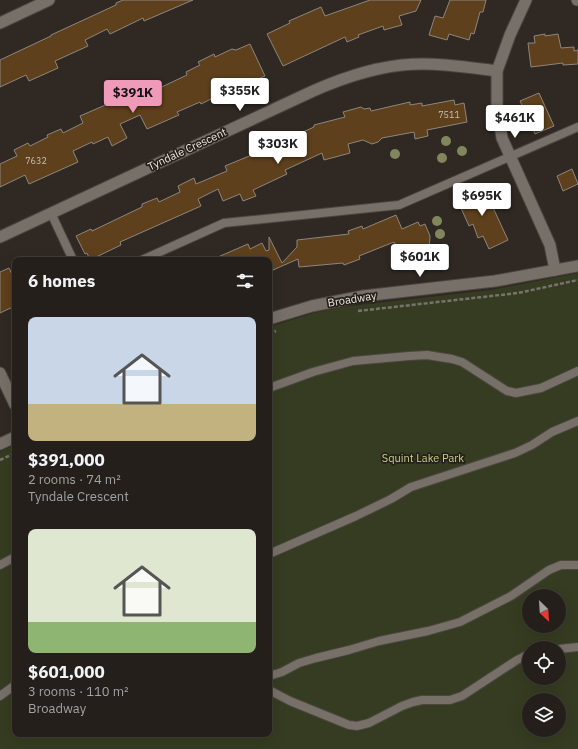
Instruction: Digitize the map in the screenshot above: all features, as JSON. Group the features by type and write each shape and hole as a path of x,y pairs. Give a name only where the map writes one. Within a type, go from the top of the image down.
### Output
{"street":[{"path":"0,23 49,0"},
{"path":"526,0 510,35 497,71 496,96 498,120 502,138 550,245 553,253 555,270"},
{"name":"Tyndale Crescent","path":"0,237 298,98 343,79 365,72 403,65 450,65 497,71"},
{"name":"Broadway","path":"272,318 312,306 356,297 472,284 578,266"},
{"path":"0,372 12,398"},
{"path":"0,444 12,438"}],"lane":[{"path":"149,257 224,223 399,205 578,127"},
{"path":"51,213 72,257"},
{"path":"272,387 313,372 353,361 427,355 462,362 507,391 516,393 541,388 578,371"},
{"path":"272,553 356,516 391,499 411,487 515,453 532,445 552,432 578,421"},
{"path":"0,566 12,559"},
{"path":"272,675 282,672 299,663 316,658 379,641 428,631 460,622 511,596 549,570 561,565 578,565"},
{"path":"566,648 578,647"},
{"path":"272,692 290,701 349,725 357,726 370,723 402,706 413,702 422,700 450,700 462,696 522,658"},
{"path":"0,696 12,687"}],"path":[{"path":"352,311 518,293 578,280"},
{"path":"272,333 283,328"},
{"path":"0,460 12,454"}],"green space":[{"name":"Squint Lake Park","path":"578,273 578,749 0,749 0,452 12,446 12,737 272,737 272,326 314,313 342,307 491,290"}],"building":[{"path":"123,0 193,0 144,21 143,18 110,34 107,29 85,40 88,46 55,61 58,68 29,81 26,75 0,87 0,60 116,5 116,3"},
{"path":"370,0 421,0 416,11 399,16 402,25 384,30 383,26 358,35 359,37 347,42 345,37 283,66 267,34 290,23 289,21 321,7 325,16"},
{"path":"450,0 486,0 483,12 480,12 474,34 471,33 469,40 449,34 447,40 429,35 435,16 443,18"},
{"path":"545,34 545,36 558,34 561,48 574,47 574,51 578,50 578,64 563,65 563,63 531,67 528,43 535,43 534,36"},
{"path":"250,44 265,76 247,84 245,81 214,95 215,97 201,104 200,102 177,112 179,115 147,129 140,115 120,124 127,138 112,146 108,137 93,144 92,142 73,151 78,162 29,184 25,175 0,187 0,164 17,156 14,150 28,143 30,146 48,137 47,135 61,129 63,133 83,123 80,116 110,103 112,106 131,97 130,94 142,88 144,92 148,91 149,93 187,75 186,72 200,65 198,62 214,54 215,57 232,49 236,50"},
{"path":"539,93 554,126 535,134 531,124 528,125 524,115 527,115 520,101"},
{"path":"454,100 455,105 464,103 467,122 427,130 428,136 415,139 414,132 382,138 378,142 372,144 363,140 348,144 350,153 324,160 322,153 285,170 287,174 253,190 256,196 243,201 240,194 223,201 218,189 198,199 201,206 120,242 121,245 96,257 89,257 87,253 85,254 76,236 91,229 92,231 142,207 142,204 157,198 159,202 180,192 178,186 194,178 196,184 227,171 225,166 259,152 258,150 291,135 292,137 314,127 314,125 345,117 343,112 361,107 364,109 370,108 371,111 410,102 410,105 422,103 422,106"},
{"path":"572,169 578,184 563,191 557,176"},
{"path":"478,187 487,200 489,199 508,240 489,249 483,236 478,238 473,224 469,226 456,197"},
{"path":"396,215 402,229 418,222 420,226 425,224 430,236 429,252 416,256 412,252 401,257 394,242 359,256 360,259 344,265 343,263 299,267 298,259 273,270 272,257 218,257 248,244 250,249 262,243 266,251 269,250 269,237 282,263 297,247 297,240 349,234 348,231 362,226 363,229"},
{"path":"9,268 12,274 12,307 0,313 0,272"}]}
